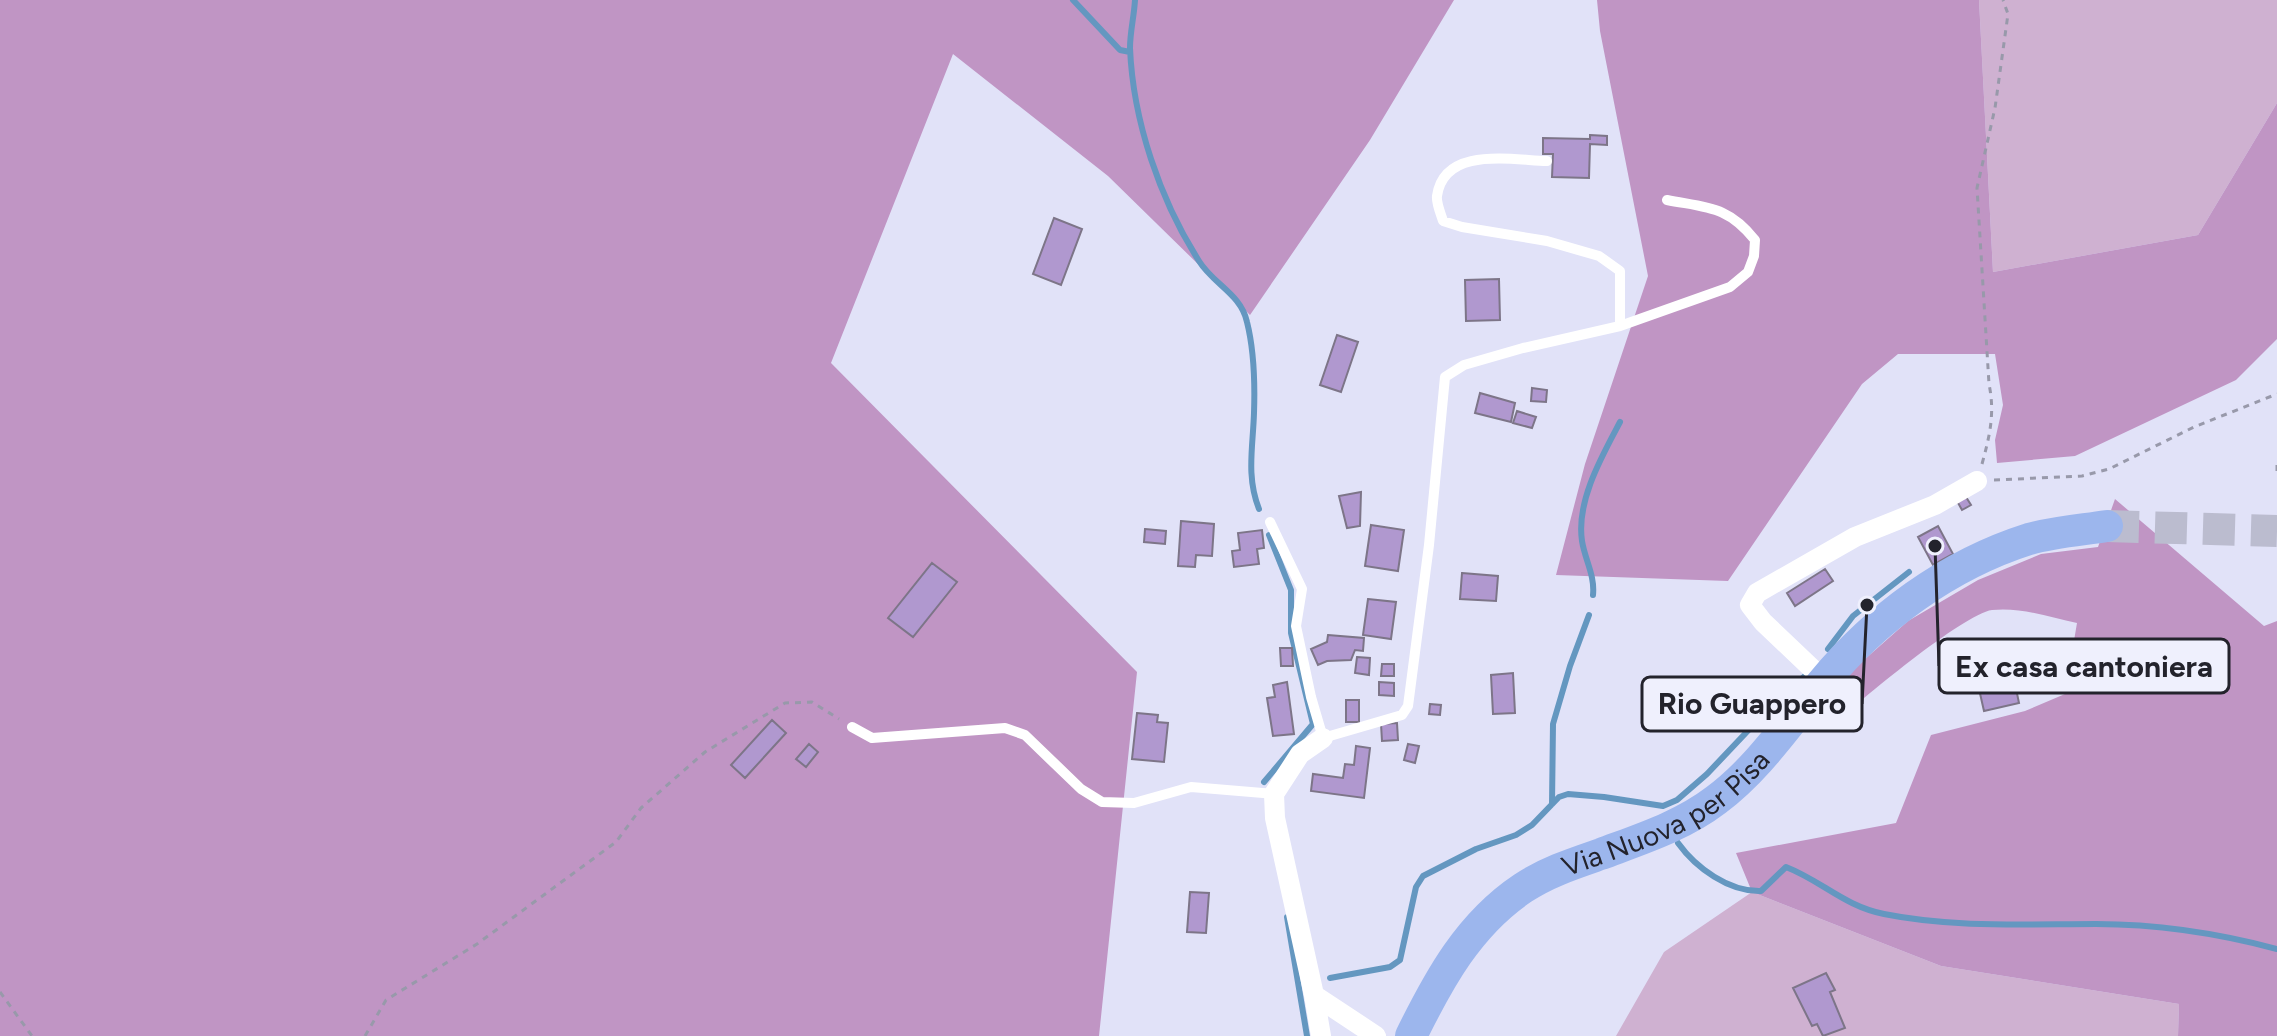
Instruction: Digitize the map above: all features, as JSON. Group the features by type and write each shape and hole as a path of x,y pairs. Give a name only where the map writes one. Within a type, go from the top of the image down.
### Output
{"main road":[{"name":"Via Nuova per Pisa","path":"1411,1036 1434,989 1459,950 1501,905 1542,877 1664,830 1708,806 1750,769 1850,649 1880,622 1949,576 1989,555 2029,539 2107,526"}],"street":[{"path":"1824,680 1763,622 1750,605 1757,593 1855,537 1935,505 1977,481"},
{"path":"1321,1036 1275,818 1274,794 1300,754 1323,738"},
{"path":"1314,995 1376,1036"}],"lane":[{"path":"1547,161 1472,160 1453,167 1437,198 1443,221 1547,241 1599,256 1620,271 1620,326"},
{"path":"1270,522 1302,589 1296,626 1323,738 1402,715 1408,706 1434,498 1445,377 1464,365 1620,326 1730,287 1748,272 1754,256 1755,240 1741,223 1720,210 1667,200"},
{"path":"852,727 872,738 1005,728 1025,735 1081,789 1102,802 1134,803 1191,787 1274,794"}],"path":[{"path":"2003,0 2008,14 1995,108 1977,188 1989,384 1994,406 1977,481 2082,476 2109,469 2194,427 2277,394"},
{"path":"2277,465 2277,474"},
{"path":"365,1036 386,1000 477,944 616,842 641,808 705,752 785,703 812,702 852,727"},
{"path":"0,992 32,1036"}],"shaded area":[{"path":"0,0 1454,0 1370,140 1250,315 1108,176 953,54 831,363 1137,672 1099,1036 0,1036"},
{"path":"1597,0 1979,0 1993,272 2198,235 2277,103 2277,339 2236,380 2075,456 1997,463 1995,440 2003,405 1995,354 1898,354 1862,384 1728,581 1556,575 1585,464 1648,276 1600,31"},
{"path":"1979,0 2277,0 2277,103 2198,235 1993,272"},
{"path":"2115,499 2264,626 2277,621 2277,1036 2178,1036 2179,1004 1941,966 1752,892 1736,853 1896,823 1931,735 2025,711 2065,694 2077,623 2003,609 1978,615 1958,626 1886,680 1832,726 1817,711 1856,667 1908,621 1978,580 2041,554 2098,547"},
{"path":"1752,892 1941,966 2179,1004 2178,1036 1616,1036 1664,952"}],"building":[{"path":"1590,135 1607,136 1607,145 1590,144 1589,178 1552,177 1553,154 1543,154 1543,138 1590,139"},
{"path":"1054,218 1082,229 1061,285 1033,274"},
{"path":"1499,279 1500,320 1466,321 1465,280"},
{"path":"1337,335 1358,342 1341,392 1320,385"},
{"path":"1532,388 1547,390 1546,402 1531,401"},
{"path":"1480,393 1515,403 1511,422 1475,413"},
{"path":"1517,411 1536,417 1532,428 1513,423"},
{"path":"1361,492 1360,526 1347,528 1339,496"},
{"path":"1966,497 1971,505 1962,510 1957,501"},
{"path":"1181,521 1214,524 1212,556 1196,555 1195,567 1178,566"},
{"path":"1371,525 1404,530 1398,571 1365,566"},
{"path":"1938,526 1953,554 1933,565 1918,537"},
{"path":"1145,529 1166,531 1165,544 1144,542"},
{"path":"1262,530 1264,548 1257,549 1259,564 1234,567 1232,551 1240,550 1238,533"},
{"path":"932,563 957,582 913,637 888,618"},
{"path":"1825,569 1833,581 1795,606 1787,593"},
{"path":"1462,573 1498,576 1496,601 1460,599"},
{"path":"1368,599 1396,602 1391,639 1363,635"},
{"path":"1328,635 1364,638 1363,651 1355,650 1351,660 1327,661 1318,665 1311,649 1327,642"},
{"path":"1280,648 1292,648 1293,666 1281,666"},
{"path":"1357,657 1370,658 1369,675 1355,673"},
{"path":"2010,660 2019,703 1984,711 1974,667"},
{"path":"1382,664 1394,664 1394,676 1381,676"},
{"path":"1513,673 1515,713 1493,714 1491,675"},
{"path":"1287,682 1294,734 1273,736 1267,698 1275,697 1273,685"},
{"path":"1379,682 1394,683 1394,696 1379,695"},
{"path":"1346,700 1359,700 1359,722 1346,722"},
{"path":"1430,704 1441,705 1440,715 1429,714"},
{"path":"1137,713 1158,715 1157,722 1168,723 1164,762 1132,759"},
{"path":"772,720 786,733 745,778 731,765"},
{"path":"1397,723 1398,740 1382,741 1381,724"},
{"path":"809,744 818,752 806,767 796,759"},
{"path":"1408,744 1419,746 1415,763 1404,760"},
{"path":"1356,746 1370,748 1364,798 1311,791 1313,774 1343,778 1345,764 1354,765"},
{"path":"1190,892 1209,893 1206,933 1187,932"},
{"path":"1826,973 1835,990 1830,992 1845,1028 1823,1036 1817,1024 1812,1026 1793,988"}],"waterway":[{"path":"1073,0 1120,50 1130,52"},
{"path":"1135,0 1130,42 1132,76 1151,159 1172,212 1199,261 1233,296 1247,322 1254,379 1251,473 1259,509"},
{"path":"1593,595 1593,581 1582,541 1583,510 1592,479 1620,422"},
{"path":"1264,782 1313,724 1291,633 1291,590 1269,535"},
{"path":"1828,649 1853,616 1909,572"},
{"path":"1552,804 1553,724 1589,615"},
{"path":"1330,978 1390,967 1400,960 1416,887 1423,876 1476,849 1516,835 1532,825 1559,797 1568,794 1604,797 1663,806 1677,800 1807,674"},
{"path":"1678,843 1694,861 1725,883 1761,891 1786,867 1857,905 1884,914 1990,924 2096,924 2165,928 2232,938 2277,949"},
{"path":"1287,917 1307,1036"}],"tunnel":[{"path":"2107,526 2277,531"}],"place":[{"name":"Ex casa cantoniera","path":"1935,546"},
{"name":"Rio Guappero","path":"1867,605"}]}
